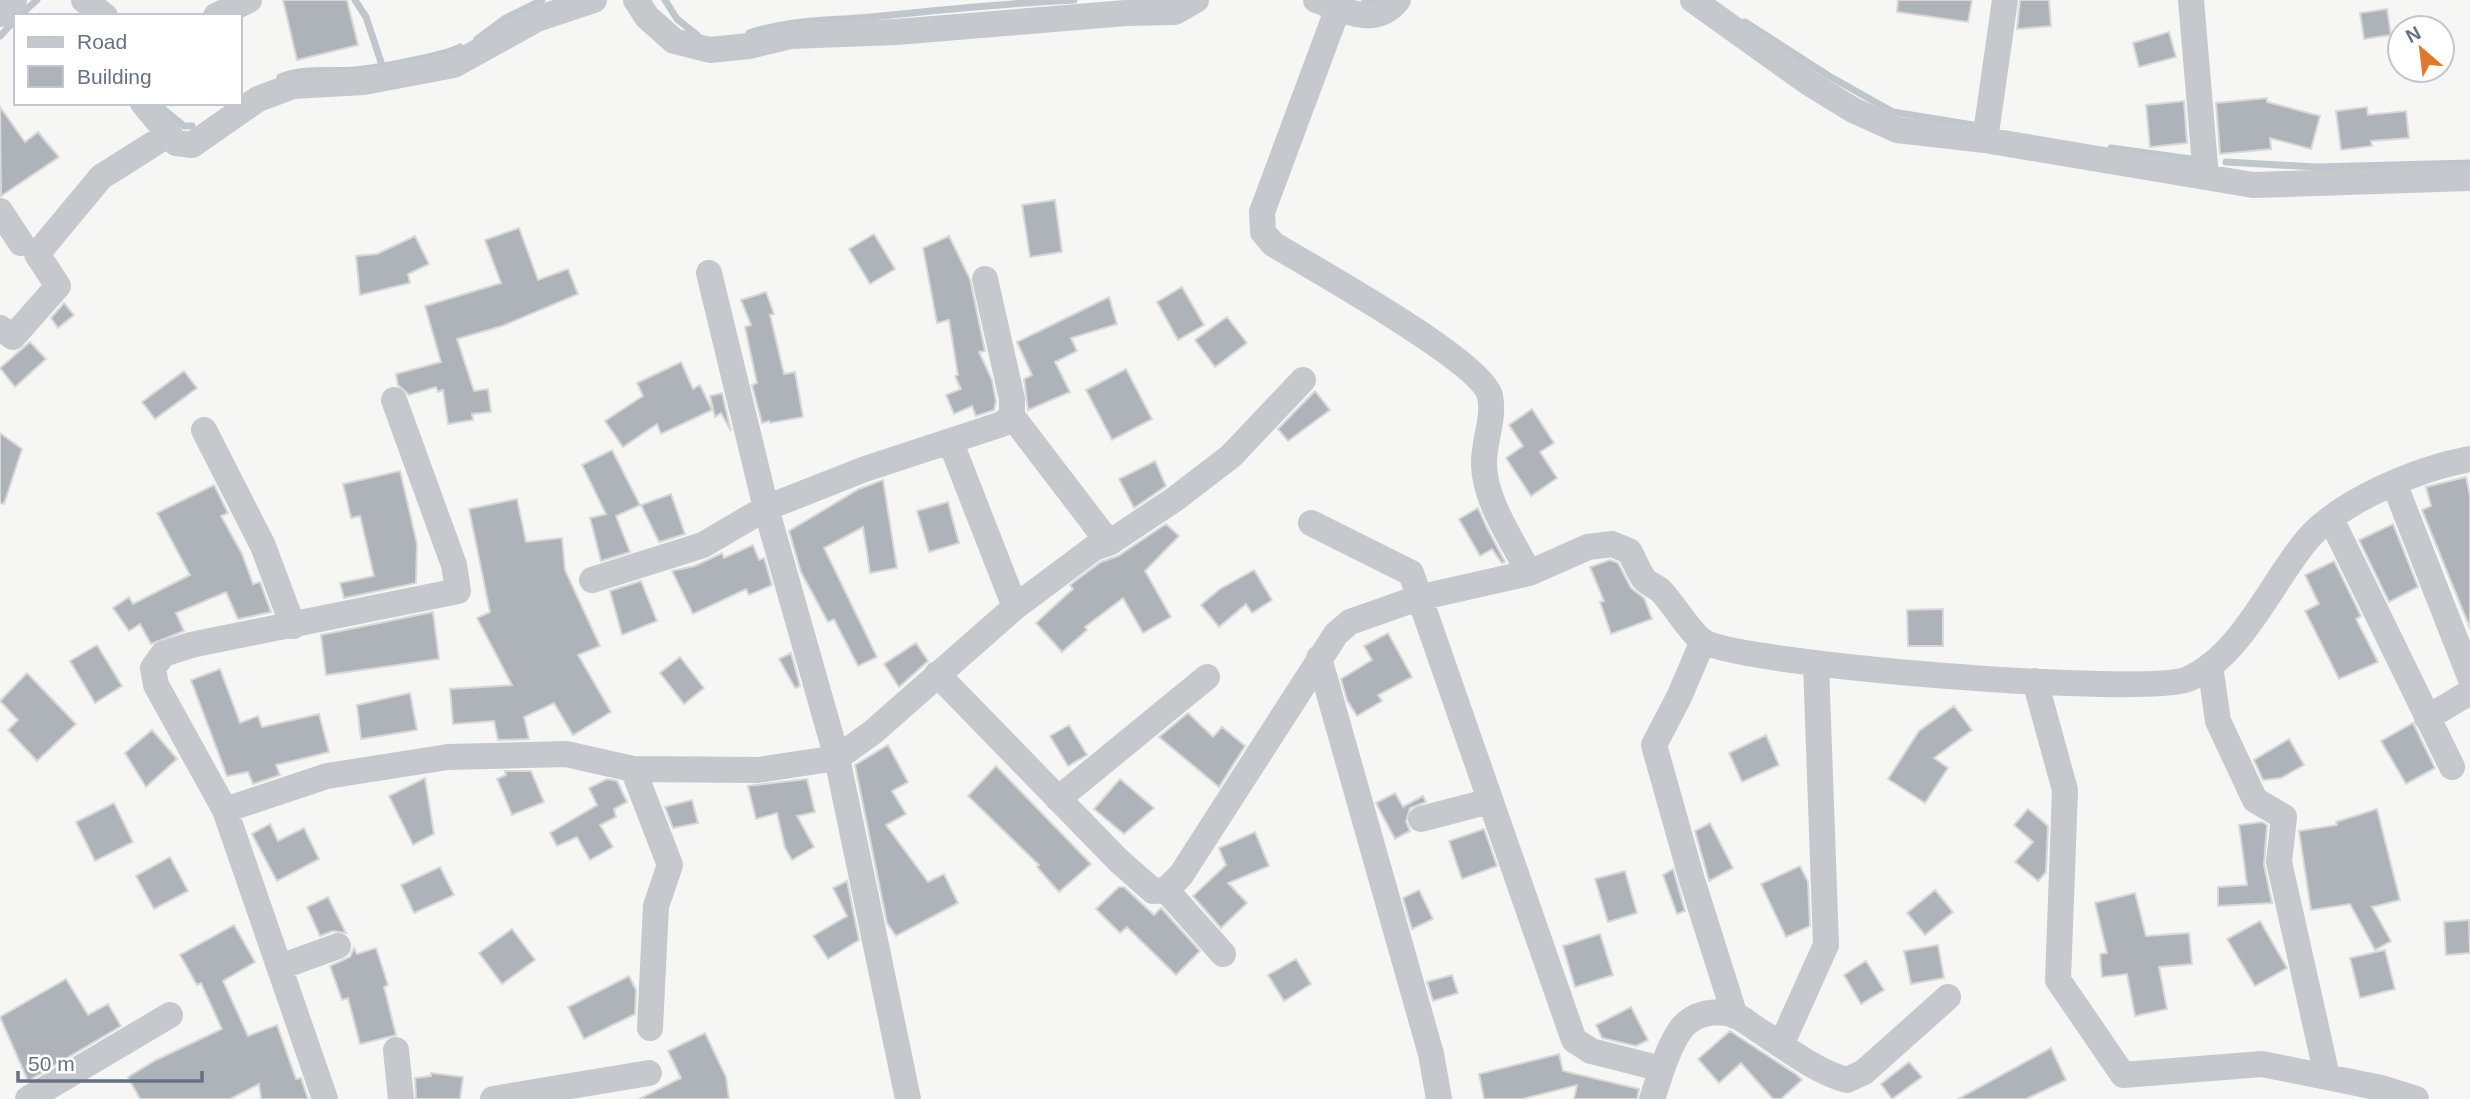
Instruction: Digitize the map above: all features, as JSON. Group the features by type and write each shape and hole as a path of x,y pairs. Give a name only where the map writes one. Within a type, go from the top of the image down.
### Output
{"street":[{"path":"0,14 13,0"},
{"path":"84,0 102,14"},
{"path":"220,14 249,0"},
{"path":"145,105 176,143 192,145 214,132 246,105 293,86 364,82 454,65 537,19 594,0"},
{"path":"636,0 647,17 674,41 710,50 800,36 1175,12 1196,0"},
{"path":"1398,0 1387,12 1373,17 1327,4 1262,212 1263,232 1273,244 1433,340 1487,388 1490,408 1484,465 1488,490 1529,573"},
{"path":"1693,0 1809,83 1853,110 1897,130 1985,141 2253,185 2470,178"},
{"path":"1985,141 2005,0"},
{"path":"2191,0 2206,177"},
{"path":"0,328 13,337 58,286 37,254 101,177 169,134"},
{"path":"0,211 21,243"},
{"path":"709,273 766,508 837,758 908,1099"},
{"path":"985,279 1012,399 1012,416 1109,542"},
{"path":"225,810 327,776 448,757 566,754 633,769 758,770 837,758 873,732 1015,607 1094,548 1109,542 1175,499 1231,456 1303,380"},
{"path":"325,1099 225,810 156,685 153,668 169,651 458,591 454,565 394,400"},
{"path":"592,580 703,545 766,508 864,469 951,443 1002,424 1012,416"},
{"path":"204,430 263,546 293,626"},
{"path":"951,443 1015,607"},
{"path":"937,674 1118,860 1153,891 1166,890 1181,876 1342,627 1418,597 1529,573 1588,547 1617,546 1629,551 1644,578 1658,589 1703,641 1816,664 1996,681 2125,684 2187,680 2229,650 2308,539 2331,519 2394,484 2444,463 2470,459"},
{"path":"2394,484 2470,677"},
{"path":"2331,519 2452,767"},
{"path":"1311,523 1411,573 1574,1040 1591,1051 1662,1069"},
{"path":"1703,641 1679,697 1654,745 1692,880 1735,1016"},
{"path":"1319,659 1431,1054 1439,1099"},
{"path":"1781,1045 1826,945 1816,664"},
{"path":"2210,665 2218,721 2255,800 2284,817 2279,862 2327,1076"},
{"path":"1058,799 1207,677"},
{"path":"2035,681 2065,790 2058,979 2123,1075 2262,1064 2327,1076 2416,1099"},
{"path":"2427,719 2470,692"},
{"path":"633,769 670,865 656,906 650,1028"},
{"path":"1421,819 1490,801"},
{"path":"1166,890 1223,954"},
{"path":"280,967 338,946"},
{"path":"1651,1099 1681,1030 1692,1018 1708,1013 1735,1016 1834,1076 1847,1080 1864,1072 1948,997"},
{"path":"28,1099 170,1015"},
{"path":"396,1050 401,1099"},
{"path":"493,1099 538,1095 649,1073"}],"building":[{"path":"283,0 347,0 358,45 297,60"},
{"path":"1898,0 1972,0 1968,22 1897,12"},
{"path":"2020,0 2049,0 2051,26 2017,29"},
{"path":"2387,9 2386,36 2364,39 2360,13"},
{"path":"2169,32 2176,57 2139,67 2133,43"},
{"path":"2267,98 2267,102 2320,116 2311,149 2270,138 2271,149 2220,154 2216,103"},
{"path":"2184,101 2187,143 2150,147 2146,105"},
{"path":"0,107 25,142 38,132 59,157 1,196"},
{"path":"2367,107 2368,115 2406,111 2409,138 2371,141 2372,146 2341,150 2336,111"},
{"path":"1055,200 1062,252 1030,257 1022,205"},
{"path":"519,228 538,280 568,269 578,294 502,326 457,339 474,391 488,389 491,412 472,414 473,420 448,424 443,390 438,392 436,387 409,395 398,385 396,374 441,362 425,306 501,283 485,240"},
{"path":"874,234 895,269 870,284 849,249"},
{"path":"415,236 429,264 408,274 410,283 360,295 356,256 377,254"},
{"path":"949,236 970,279 985,351 979,352 992,380 996,401 994,410 976,416 972,406 954,414 946,395 961,389 955,376 958,375 949,320 937,323 923,248"},
{"path":"1182,287 1204,325 1178,340 1157,302"},
{"path":"766,292 774,314 770,315 784,374 795,372 803,417 762,423 752,385 757,383 745,327 751,325 741,300"},
{"path":"1109,297 1117,324 1071,338 1077,351 1055,362 1070,392 1028,410 1024,379 1032,375 1017,342"},
{"path":"64,303 74,315 58,328 51,318"},
{"path":"1227,317 1247,343 1215,367 1195,340"},
{"path":"30,342 46,359 15,387 0,368"},
{"path":"681,362 693,389 700,385 712,410 661,434 657,424 623,447 605,421 643,396 637,383"},
{"path":"1126,369 1152,419 1112,440 1086,390"},
{"path":"184,371 197,388 155,419 142,402"},
{"path":"1315,391 1330,410 1288,441 1278,429"},
{"path":"722,393 731,431 721,413 715,417 710,396"},
{"path":"1532,409 1554,443 1540,452 1557,478 1531,496 1506,458 1523,446 1509,425"},
{"path":"0,433 22,449 4,504 0,503"},
{"path":"612,450 640,505 616,516 630,552 601,561 590,518 606,514 582,465"},
{"path":"1155,461 1166,486 1134,508 1119,479"},
{"path":"400,471 417,544 416,583 344,598 340,583 374,576 360,516 351,518 343,484"},
{"path":"2466,477 2470,496 2470,628 2422,510 2431,506 2426,487"},
{"path":"883,480 897,568 870,573 863,527 824,548 877,657 858,666 834,619 828,622 801,572 789,531 859,489"},
{"path":"214,485 228,513 221,516 242,554 253,584 260,582 271,612 238,619 226,592 176,613 184,631 151,644 140,624 129,631 113,608 129,597 133,604 190,575 157,513"},
{"path":"671,494 685,534 659,542 641,505"},
{"path":"517,499 526,542 562,538 565,570 600,646 578,655 611,712 573,735 554,703 524,717 529,739 498,740 494,721 453,724 450,689 512,685 477,618 490,612 469,509"},
{"path":"948,502 959,543 929,552 917,511"},
{"path":"1478,508 1505,562 1502,563 1492,549 1480,556 1459,519"},
{"path":"1166,524 1179,536 1145,571 1171,617 1143,633 1123,598 1085,627 1087,630 1062,652 1036,623 1073,589 1070,585 1101,562 1118,556"},
{"path":"2393,524 2418,587 2389,602 2359,540"},
{"path":"753,545 759,560 764,558 772,585 749,595 746,589 693,614 672,571 695,566 722,553 724,558"},
{"path":"1610,560 1618,563 1631,588 1644,598 1652,619 1611,634 1600,602 1604,601 1590,567"},
{"path":"2334,561 2361,616 2356,619 2378,662 2339,679 2305,611 2319,604 2305,575"},
{"path":"1254,570 1272,600 1252,613 1246,604 1219,627 1201,605 1220,589"},
{"path":"641,581 657,621 622,635 610,591"},
{"path":"1943,609 1943,646 1908,646 1907,610"},
{"path":"433,612 439,659 326,675 321,635"},
{"path":"1388,633 1412,677 1378,695 1382,701 1357,716 1347,700 1341,679 1372,660 1364,646"},
{"path":"916,643 928,661 899,687 884,664"},
{"path":"97,645 122,686 95,703 70,661"},
{"path":"791,653 800,686 795,688 779,659"},
{"path":"680,657 704,688 684,704 660,673"},
{"path":"220,669 240,723 258,716 262,727 319,714 329,752 276,765 280,775 253,784 248,772 227,776 191,680"},
{"path":"27,673 76,724 37,761 8,730 18,720 0,701"},
{"path":"410,693 417,730 361,739 357,705"},
{"path":"1954,706 1972,730 1934,758 1948,768 1925,803 1888,779 1919,731"},
{"path":"1188,713 1213,737 1222,727 1245,746 1219,787 1159,737"},
{"path":"2413,723 2435,768 2406,784 2381,741"},
{"path":"1069,725 1087,755 1068,766 1050,736"},
{"path":"152,730 177,759 146,787 125,753"},
{"path":"1766,735 1779,765 1742,782 1729,753"},
{"path":"2289,739 2304,765 2281,778 2263,780 2254,760"},
{"path":"888,745 908,782 892,791 906,814 886,825 928,882 944,874 958,903 896,936 887,923 855,765"},
{"path":"996,766 1091,864 1059,892 1037,867 1039,865 968,796"},
{"path":"505,771 531,771 544,802 512,815 497,779 506,775"},
{"path":"425,778 434,834 413,845 389,796"},
{"path":"607,779 617,781 627,802 614,809 616,817 600,825 613,847 590,860 577,837 557,846 550,833 597,805 589,788"},
{"path":"807,779 815,812 797,816 814,847 792,860 785,848 777,813 756,819 748,786"},
{"path":"1120,779 1154,808 1124,834 1094,809"},
{"path":"1395,793 1403,807 1423,796 1426,802 1410,808 1406,822 1410,831 1395,839 1376,803"},
{"path":"692,800 698,823 673,828 665,807"},
{"path":"114,803 133,842 95,861 76,822"},
{"path":"2028,809 2048,826 2046,872 2038,881 2015,862 2033,842 2014,825"},
{"path":"2377,809 2400,900 2372,907 2391,941 2375,950 2350,904 2311,910 2299,831 2337,825 2336,822"},
{"path":"2262,822 2267,825 2264,865 2272,903 2218,906 2218,887 2247,885 2239,825"},
{"path":"1710,823 1733,868 1709,881 1695,831"},
{"path":"270,824 278,841 304,828 319,859 277,881 252,834"},
{"path":"1484,829 1497,866 1462,879 1449,841"},
{"path":"1255,832 1269,866 1228,883 1247,903 1221,928 1193,896 1226,865 1219,848"},
{"path":"170,857 188,891 154,909 136,876"},
{"path":"1800,866 1808,882 1810,926 1786,937 1761,884"},
{"path":"440,867 454,895 414,913 401,885"},
{"path":"1673,869 1685,911 1677,914 1663,875"},
{"path":"1625,871 1637,913 1608,922 1595,879"},
{"path":"847,881 859,940 828,959 813,936 847,916 833,888"},
{"path":"1119,887 1124,887 1154,915 1161,908 1200,951 1176,975 1127,927 1120,933 1096,909"},
{"path":"1419,890 1433,919 1412,929 1403,898"},
{"path":"1935,890 1953,912 1925,935 1907,913"},
{"path":"2135,893 2146,936 2189,933 2192,964 2159,967 2167,1009 2135,1016 2127,974 2102,977 2100,954 2107,953 2095,903"},
{"path":"328,897 346,933 333,931 320,936 307,907"},
{"path":"2469,920 2470,953 2446,955 2444,922"},
{"path":"2260,921 2287,968 2255,986 2227,939"},
{"path":"234,925 255,962 223,981 248,1036 277,1025 296,1079 301,1078 308,1099 261,1099 259,1084 230,1099 140,1099 128,1077 156,1060 222,1029 201,983 197,985 180,955"},
{"path":"512,929 535,960 502,984 479,953"},
{"path":"1600,934 1613,975 1575,987 1563,946"},
{"path":"1938,945 1944,978 1911,984 1904,951"},
{"path":"354,948 357,954 376,948 388,985 384,987 396,1035 360,1044 348,998 342,1000 330,966 350,957"},
{"path":"2385,950 2395,989 2360,998 2350,958"},
{"path":"1296,959 1311,984 1284,1001 1268,975"},
{"path":"1866,961 1884,990 1861,1004 1844,975"},
{"path":"1452,975 1458,993 1433,1001 1427,982"},
{"path":"629,976 636,990 635,1014 584,1039 568,1007"},
{"path":"66,979 88,1015 108,1004 121,1026 28,1081 0,1017"},
{"path":"1631,1007 1648,1040 1636,1046 1602,1038 1596,1025"},
{"path":"1730,1031 1802,1080 1781,1099 1773,1099 1741,1063 1719,1083 1698,1059"},
{"path":"705,1033 726,1077 729,1099 639,1099 681,1078 668,1051"},
{"path":"2051,1048 2066,1080 2026,1099 1958,1099"},
{"path":"1559,1054 1563,1071 1639,1089 1637,1099 1574,1099 1577,1085 1522,1099 1484,1099 1479,1074"},
{"path":"1909,1062 1922,1077 1892,1099 1881,1084"},
{"path":"431,1073 463,1077 460,1099 416,1099 415,1078 431,1076"}],"waterway":[{"path":"21,14 37,0"},
{"path":"355,0 366,17 382,65"},
{"path":"477,39 504,19 542,0"},
{"path":"665,0 677,19 697,35"},
{"path":"749,33 810,21 1074,0"},
{"path":"1364,3 1377,0"},
{"path":"0,36 14,21"},
{"path":"1745,22 1829,76 1893,112 1973,125"},
{"path":"280,77 307,71 377,67 425,58 460,47"},
{"path":"162,108 184,126 192,126"},
{"path":"2111,148 2191,159"},
{"path":"2226,162 2316,167 2470,163"}]}
